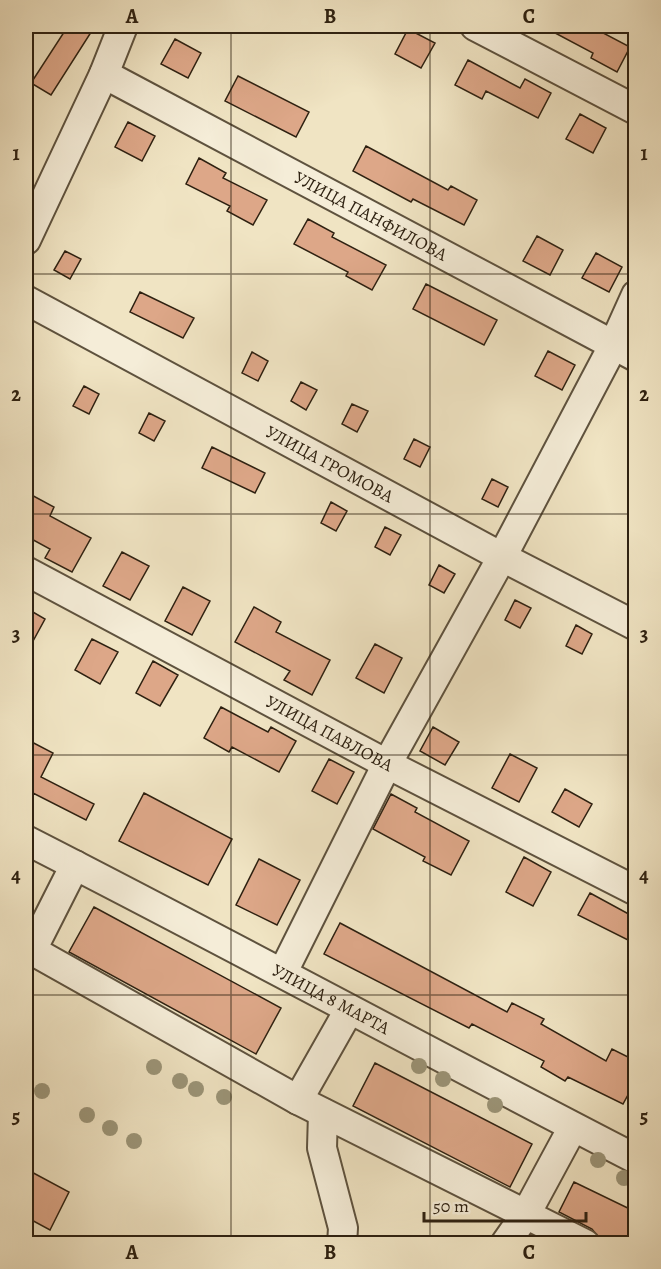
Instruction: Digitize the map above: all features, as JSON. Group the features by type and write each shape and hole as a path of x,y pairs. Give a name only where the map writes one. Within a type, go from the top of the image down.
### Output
{"street":[{"path":"26,240 104,74 123,26"},
{"path":"475,26 636,110"},
{"name":"УЛИЦА ПАНФИЛОВА","path":"104,74 625,351"},
{"path":"283,972 387,764 502,557 625,351 636,295"},
{"name":"УЛИЦА ГРОМОВА","path":"26,300 502,557 636,626"},
{"name":"УЛИЦА ПАВЛОВА","path":"26,571 387,764 636,891"},
{"name":"УЛИЦА 8 МАРТА","path":"26,840 283,972 349,1010 636,1159"},
{"path":"75,865 29,949 298,1100 585,1244"},
{"path":"298,1100 349,1010"},
{"path":"323,1113 322,1148 343,1228 342,1244"},
{"path":"505,1244 526,1214 573,1127"}],"building":[{"path":"68,26 95,26 51,95 31,83"},
{"path":"542,26 590,26 630,47 617,72 591,58 593,53"},
{"path":"408,29 435,43 421,68 395,54"},
{"path":"175,39 201,53 188,78 161,64"},
{"path":"468,60 520,88 525,79 551,93 538,118 486,91 482,99 455,85"},
{"path":"238,76 309,112 296,137 225,101"},
{"path":"580,114 606,128 593,153 566,139"},
{"path":"128,122 155,136 142,161 115,147"},
{"path":"366,146 448,190 451,186 477,200 464,225 413,199 411,202 353,171"},
{"path":"199,158 226,173 223,178 267,200 253,225 227,211 230,206 186,184"},
{"path":"308,219 334,233 332,237 386,265 372,290 346,276 348,272 294,244"},
{"path":"537,236 563,250 550,275 523,261"},
{"path":"65,251 81,259 70,279 54,270"},
{"path":"596,253 622,267 609,292 582,278"},
{"path":"426,284 497,320 484,345 413,309"},
{"path":"140,292 194,318 183,338 130,312"},
{"path":"548,351 575,365 562,390 535,376"},
{"path":"252,352 268,361 258,381 242,373"},
{"path":"301,382 317,390 306,410 291,401"},
{"path":"84,386 99,394 89,414 73,406"},
{"path":"352,404 368,411 357,432 342,424"},
{"path":"149,413 165,421 154,441 139,433"},
{"path":"414,439 430,447 420,467 404,459"},
{"path":"212,447 265,473 255,493 202,468"},
{"path":"492,479 508,487 498,507 482,499"},
{"path":"26,492 54,507 50,516 91,538 72,572 45,558 50,549 26,536"},
{"path":"331,502 347,511 336,531 321,523"},
{"path":"385,527 401,535 390,555 375,547"},
{"path":"122,552 149,566 130,600 103,586"},
{"path":"439,565 455,574 444,593 429,585"},
{"path":"183,587 210,601 192,635 165,621"},
{"path":"515,600 531,608 520,628 505,620"},
{"path":"254,607 281,622 276,632 330,660 312,695 284,680 290,671 235,642"},
{"path":"26,608 45,619 26,654"},
{"path":"576,625 592,634 582,654 566,646"},
{"path":"92,639 118,652 100,684 75,670"},
{"path":"375,644 402,658 384,693 356,678"},
{"path":"153,661 178,675 160,706 136,693"},
{"path":"221,707 268,732 271,727 296,741 279,772 232,747 229,752 204,738"},
{"path":"433,727 459,742 445,765 420,751"},
{"path":"26,739 53,753 41,777 94,804 86,820 33,793 26,807"},
{"path":"510,754 537,768 519,802 492,788"},
{"path":"329,759 354,772 337,804 312,791"},
{"path":"565,789 592,804 579,827 552,812"},
{"path":"144,793 232,839 208,885 119,841"},
{"path":"391,794 417,808 415,812 469,841 451,875 423,861 425,857 373,829"},
{"path":"524,857 551,872 533,906 506,892"},
{"path":"259,859 300,880 277,925 236,905"},
{"path":"590,893 636,918 636,944 578,915"},
{"path":"94,907 281,1008 256,1054 69,952"},
{"path":"340,923 507,1012 512,1003 544,1019 541,1024 606,1061 612,1049 636,1061 636,1080 623,1104 568,1077 565,1081 541,1067 544,1061 472,1024 469,1028 324,954"},
{"path":"375,1063 532,1144 510,1187 353,1106"},
{"path":"26,1169 69,1192 50,1230 26,1217"},
{"path":"574,1182 636,1212 636,1244 610,1244 600,1239 592,1229 559,1212"}]}
